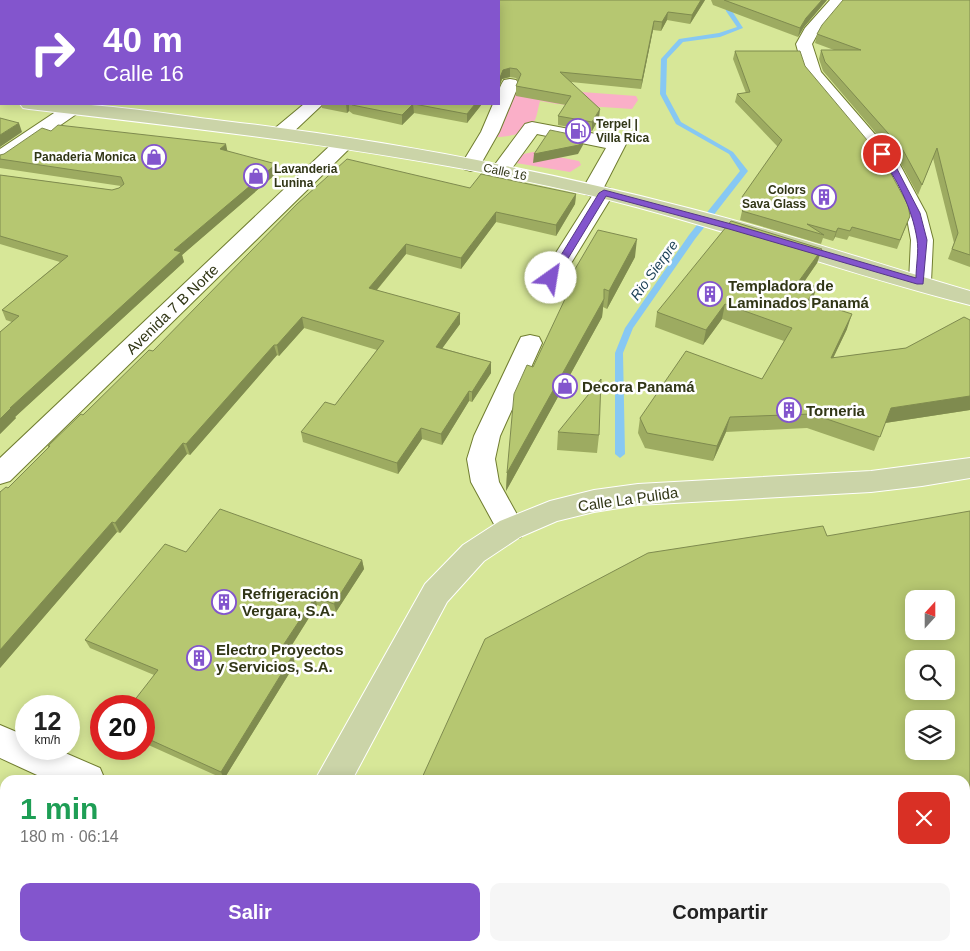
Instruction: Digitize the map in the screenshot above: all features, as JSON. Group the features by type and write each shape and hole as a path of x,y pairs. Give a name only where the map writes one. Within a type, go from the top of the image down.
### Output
{"main road":[{"name":"Calle 16","path":"38,105 281,133 471,165 598,191 680,212 970,298"},
{"name":"Calle La Pulida","path":"336,775 441,586 474,553 511,529 561,509 588,502 677,492 884,480 970,468"}],"street":[{"path":"838,0 811,31 804,44 813,73 891,165 916,213 922,240 920,282"},
{"path":"471,165 490,132 510,84"},
{"path":"281,133 313,105"},
{"path":"0,170 72,109"},
{"path":"500,171 532,128 617,144 598,191 551,278"},
{"name":"Avenida 7 B Norte","path":"0,474 343,144"},
{"path":"511,529 485,482 481,459 487,436 530,343"},
{"path":"0,741 76,775"}],"shaded area":[{"path":"514,87 636,96 638,100 632,109 557,104 540,101 536,119 530,127 516,134 496,137"},
{"path":"533,152 579,161 581,165 570,172 510,162 514,156"}],"building":[{"path":"500,0 701,0 692,15 668,12 662,22 654,21 642,80 560,72 600,109 592,122 558,116 571,96 516,86 521,74 517,69 503,70 500,78"},
{"path":"724,0 822,0 800,28"},
{"path":"843,0 970,0 970,255 952,249 958,233 937,148 922,185 903,150 825,62 821,50 861,50 817,34"},
{"path":"735,51 800,51 805,66 883,159 908,205 910,216 900,240 852,227 850,231 838,228 836,232 807,224 824,235 742,211 751,199 742,197 782,140 737,94 750,92"},
{"path":"352,105 412,105 402,115"},
{"path":"419,105 474,105 467,114"},
{"path":"0,118 19,123 0,135"},
{"path":"58,125 226,144 220,149 276,164 174,250 181,252 0,419 0,332 19,316 2,310 68,256 0,236 0,175 112,190 124,184 121,177 0,159 0,155 42,128 51,131"},
{"path":"550,130 584,137 579,145 534,154"},
{"path":"347,159 470,188 481,174 576,194 556,225 496,212 461,258 406,244 369,288 460,313 436,347 491,362 472,392 469,391 441,434 421,428 397,463 301,432 325,402 335,405 384,341 302,317 277,345 274,345 186,444 183,443 115,523 112,522 0,650 0,492 6,487 8,488 50,446 48,446 81,414 83,415 149,350 153,351 297,204"},
{"path":"731,221 822,249 799,281 817,287 808,300 852,314 831,358 906,348 964,317 970,320 970,396 891,408 880,437 812,414 730,417 717,446 647,433 640,418 686,351 762,379 792,328 725,304 706,330 657,312"},
{"path":"598,230 637,239 609,291 604,289 604,299 507,473 514,394 527,365 533,367 573,282 568,281"},
{"path":"601,379 599,435 558,432"},
{"path":"220,509 362,560 334,604 315,597 280,650 293,655 221,772 155,742 155,695 139,695 158,670 85,640 165,544 186,552"},
{"path":"970,511 970,775 423,775 485,639 648,553 823,526 827,536"}],"waterway":[{"name":"Rio Sierpre","path":"620,454 619,353 629,328 692,237 744,171 731,153 678,123 663,94 664,59 681,40 720,35 740,28 729,11 727,0"}],"place":[{"name":"Terpel | Villa Rica","path":"578,131"},
{"name":"Panaderia Monica","path":"154,157"},
{"name":"Lavanderia Lunina","path":"256,176"},
{"name":"Colors Sava Glass","path":"824,197"},
{"name":"Templadora de Laminados Panamá","path":"710,294"},
{"name":"Decora Panamá","path":"565,386"},
{"name":"Torneria","path":"789,410"},
{"name":"Refrigeración Vergara, S.A.","path":"224,602"},
{"name":"Electro Proyectos y Servicios, S.A.","path":"199,658"}],"route":[{"path":"551,278 604,193 680,212 920,282 922,240 916,213 891,165 882,154"}]}
